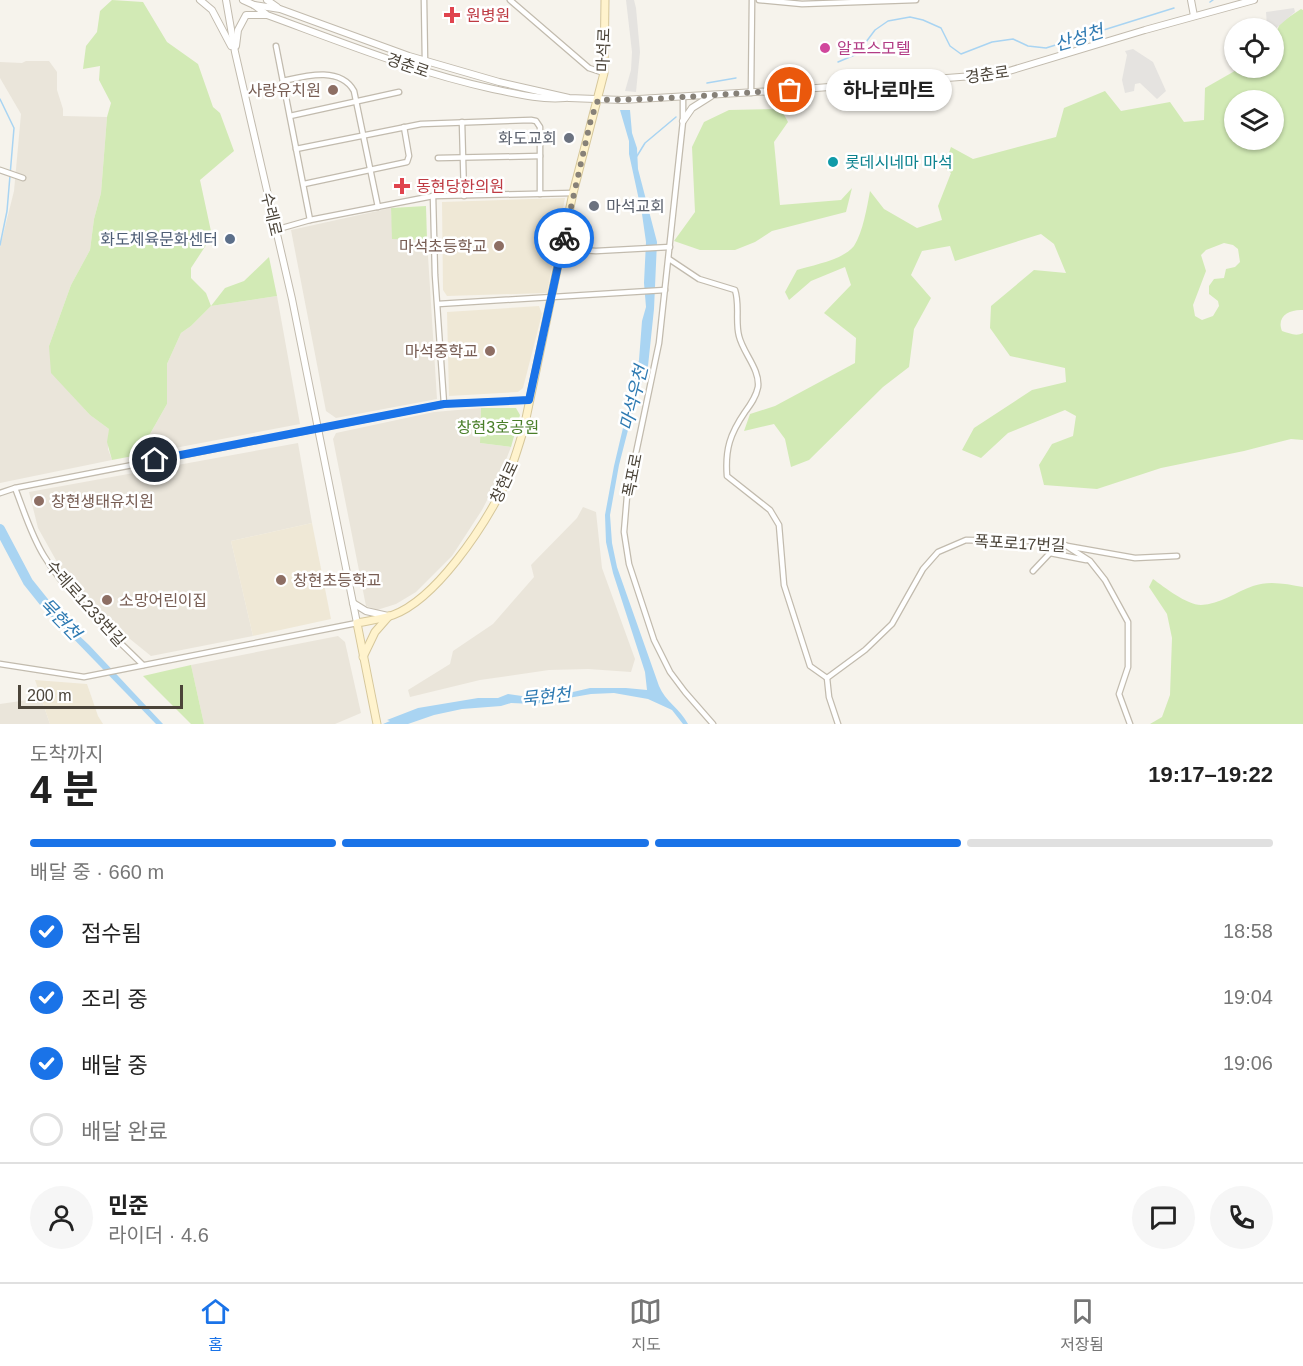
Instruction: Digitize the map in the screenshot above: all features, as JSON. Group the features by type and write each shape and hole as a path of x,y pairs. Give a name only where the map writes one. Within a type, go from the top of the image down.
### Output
{"main road":[{"name":"마석로","path":"598,100 604,73 605,0"},
{"name":"창현로","path":"357,623 389,616 422,598 444,575 486,517 503,488 524,428 573,193 591,119 598,100"},
{"path":"363,657 375,632 389,616"},
{"name":"수레로","path":"357,623 377,724"}],"street":[{"path":"200,0 212,10 235,52"},
{"name":"수레로","path":"226,0 235,52 292,299 357,623"},
{"name":"경춘로","path":"243,0 267,15 422,71 520,95 548,100 569,98"},
{"path":"267,0 280,9"},
{"path":"422,71 425,61 424,0"},
{"path":"510,0 589,68 604,73"},
{"path":"751,93 752,0"},
{"path":"759,0 802,4 916,0"},
{"path":"1191,0 1194,16"},
{"name":"경춘로","path":"254,5 280,9 425,61 487,79 569,98 622,100 751,93 999,74 1254,0"},
{"path":"235,52 238,30 246,15 267,15"},
{"path":"276,46 310,220"},
{"path":"283,81 315,75 338,77 351,86 378,207"},
{"path":"290,116 399,92"},
{"path":"683,121 692,108 714,95"},
{"name":"폭포로","path":"683,97 683,121 669,259 654,373 627,496 624,532 629,564 654,640 670,672 713,724"},
{"path":"296,148 404,127 520,119 536,121 540,127 540,194"},
{"path":"462,122 464,196"},
{"path":"304,184 407,162 409,156 404,127"},
{"path":"438,158 540,156"},
{"path":"3,171 22,177"},
{"path":"275,230 310,220 433,196 573,193"},
{"path":"433,196 444,404"},
{"path":"562,249 596,251 670,247"},
{"path":"669,259 699,279 735,290 739,338 755,371 758,385 755,398 729,442 726,458 727,476 770,510 779,525 784,585 810,666 827,678 829,697 838,724"},
{"path":"438,304 665,290"},
{"path":"0,493 15,488 444,404 529,400"},
{"name":"수레로1233번길","path":"15,488 28,524 44,555 66,585 140,665"},
{"name":"폭포로17번길","path":"827,678 866,650 892,624 922,569 938,552 966,540 1039,541 1135,558 1177,556"},
{"path":"1033,571 1050,553 1065,545 1090,561 1105,580 1128,622 1128,667 1119,694 1130,724"},
{"path":"1050,553 1090,561"},
{"path":"353,602 366,611 389,616"},
{"path":"0,664 84,677 357,623"}],"shaded area":[{"path":"626,0 634,0 636,8 640,52 636,92 625,91 631,70 632,52"},
{"path":"1294,8 1295,12 1284,21 1284,18 1266,18 1266,12"},
{"path":"1133,49 1153,62 1166,91 1157,99 1140,83 1135,84 1134,91 1125,93 1122,80 1127,55 1125,51"},
{"path":"49,61 57,72 57,90 63,116 107,117 101,193 94,219 90,250 71,285 49,346 69,392 90,415 109,429 108,449 112,460 0,483 0,247 14,191 21,114 0,78 0,62 22,63"},
{"name":"마석초등학교","path":"565,198 547,293 447,296 443,290 442,202"},
{"path":"391,208 393,238 427,240 437,399 336,418 326,411 291,230"},
{"path":"277,296 300,424 133,456 146,441 167,404 167,364 181,333 211,306"},
{"name":"마석중학교","path":"539,306 542,314 523,388 518,392 449,396 447,312"},
{"path":"481,408 480,443 511,447 482,510 452,556 416,592 396,604 377,610 366,606 333,439 336,433 434,412"},
{"path":"298,443 312,523 231,541 253,636 151,656 109,622 66,578 38,528 29,492"},
{"path":"583,507 596,512 602,568 635,659 631,672 588,669 549,670 480,680 410,697 408,690 450,664 453,651 493,624 534,577 531,565 577,518"},
{"name":"창현초등학교","path":"312,523 331,619 253,636 231,541"},
{"path":"338,636 345,642 361,713 335,724 204,724 191,665"},
{"path":"35,680 87,684 103,724 50,724"},
{"path":"41,698 50,724 0,724 0,704"}],"green space":[{"path":"112,0 143,2 167,42 198,64 213,107 220,113 234,151 200,180 212,236 191,268 191,278 206,293 211,306 181,333 167,364 167,404 146,441 133,456 112,460 107,442 109,429 90,415 51,373 49,346 71,285 90,250 94,219 101,193 107,117 111,103 99,80 100,66 83,69 86,46 97,32 100,11"},
{"path":"1301,9 1303,10 1303,310 1285,314 1281,326 1282,331 1287,333 1295,335 1303,333 1303,440 1291,439 1161,468 1097,489 1044,485 1039,465 1052,444 1073,436 1076,416 1065,410 1008,433 981,458 962,450 974,428 1032,390 1066,382 1065,368 1010,356 990,328 991,306 1034,270 1066,273 1054,244 1041,234 955,261 950,246 922,251 911,275 931,298 914,329 909,367 883,387 809,460 791,467 785,439 774,424 744,431 750,414 775,406 855,363 856,338 824,313 851,285 845,267 811,281 789,300 785,292 797,270 843,255 854,246 862,227 870,191 884,209 917,228 942,220 938,206 951,173 944,167 951,147 973,159 1056,137 1064,108 1105,91 1121,111 1170,102 1184,122 1204,120 1205,88 1224,77 1284,78 1284,20","holes":["1224,243 1238,249 1240,262 1235,267 1226,269 1224,278 1214,279 1209,286 1209,294 1218,301 1219,306 1213,316 1202,320 1195,316 1193,305 1206,271 1201,255 1206,250"]},
{"path":"781,109 788,122 774,142 780,205 841,200 852,188 846,212 772,231 755,242 735,250 700,250 674,241 695,212 692,147 704,122 729,110"},
{"path":"426,206 427,240 392,239 391,208"},
{"path":"269,257 277,296 211,306 225,288 244,281"},
{"name":"창현3호공원","path":"481,408 516,408 520,415 511,447 480,443"},
{"path":"1153,579 1183,599 1201,605 1221,600 1259,584 1278,583 1303,587 1303,724 1150,724 1162,717 1170,695 1172,638 1167,614 1149,587"},
{"path":"191,665 204,724 191,724 143,676"}],"water":[{"name":"마석우천","path":"620,110 630,110 632,133 637,148 638,169 657,242 654,309 648,366 636,399 619,465 610,515 612,543 617,567 659,686 688,724 683,724 672,710 648,699 614,693 591,694 534,704 511,703 462,709 408,724 383,724 390,721 387,720 418,708 478,698 498,698 508,694 543,699 590,688 647,690 645,672 613,573 606,542 605,515 639,360 642,321 646,307 644,283 646,242 629,154 629,141"},
{"path":"42,601 89,645 163,724 156,724 65,630"}],"waterway":[{"name":"산성천","path":"838,62 857,54 875,30 888,21 910,17 941,28 950,46 961,54 992,42 1013,39 1028,46 1046,48 1174,8"},
{"name":"산성천","path":"707,83 736,78"},
{"name":"묵현천","path":"0,99 14,128 7,211 0,245"},
{"name":"산성천","path":"637,156 645,143 676,117"},
{"name":"묵현천","path":"0,529 28,582 52,612"}],"way so far":[{"path":"564,238 591,119 598,100 654,99 790,90"}],"place":[{"name":"원병원","path":"452,15"},
{"name":"알프스모텔","path":"825,48"},
{"name":"사랑유치원","path":"333,90"},
{"name":"하나로마트","path":"790,90"},
{"name":"화도교회","path":"569,138"},
{"name":"롯데시네마 마석","path":"833,162"},
{"name":"동현당한의원","path":"402,186"},
{"name":"마석교회","path":"594,206"},
{"name":"화도체육문화센터","path":"230,239"},
{"name":"마석초등학교","path":"499,246"},
{"name":"마석중학교","path":"490,351"},
{"name":"창현생태유치원","path":"39,501"},
{"name":"창현초등학교","path":"281,580"},
{"name":"소망어린이집","path":"107,600"}],"route":[{"path":"155,460 444,404 529,400 564,238"}]}
